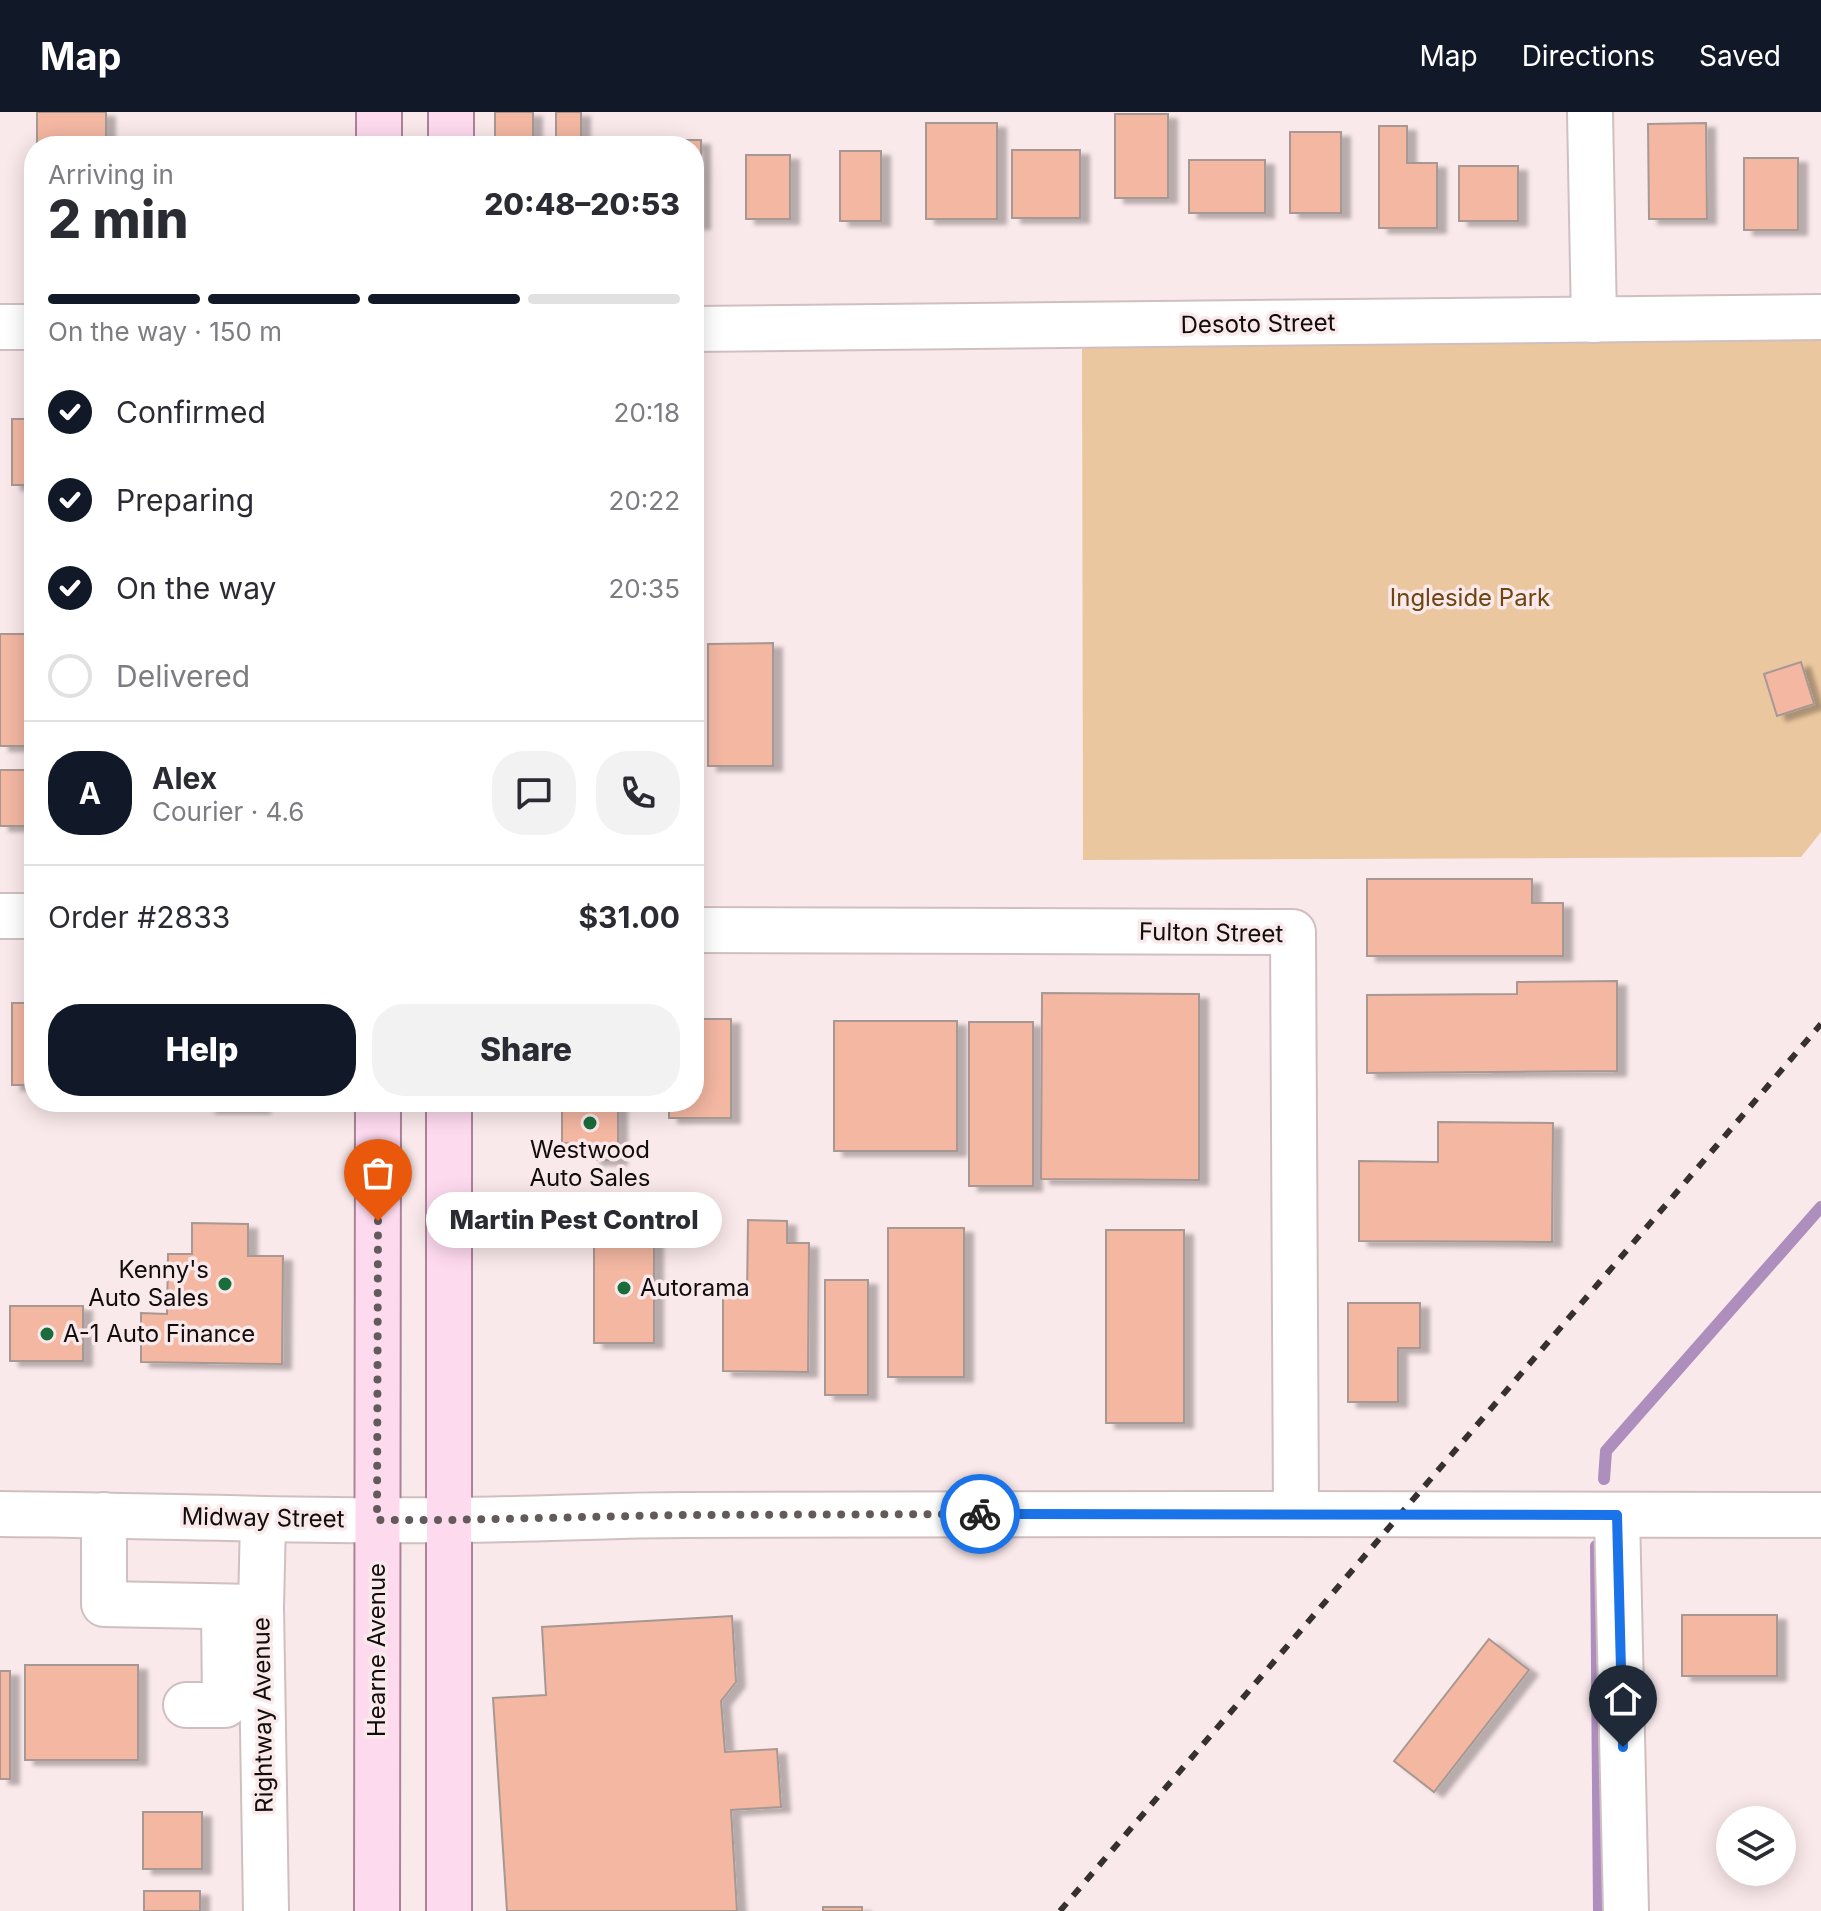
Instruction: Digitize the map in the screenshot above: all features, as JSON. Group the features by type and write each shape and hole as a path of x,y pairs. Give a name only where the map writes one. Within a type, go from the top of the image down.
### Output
{"main road":[{"path":"379,112 379,136"},
{"path":"451,112 451,136"},
{"name":"Hearne Avenue","path":"377,1911 378,1112"},
{"path":"449,1112 449,1911"}],"street":[{"path":"1590,112 1594,320"},
{"name":"Desoto Street","path":"704,329 1821,317"},
{"path":"0,327 24,327"},
{"path":"0,916 24,916"},
{"name":"Fulton Street","path":"704,930 1293,932 1296,1513"},
{"name":"Midway Street","path":"0,1514 263,1520 449,1520 695,1514 1821,1515"},
{"path":"104,1515 104,1604 243,1607"},
{"path":"1617,1515 1626,1911"},
{"name":"Rightway Avenue","path":"263,1520 225,1705 266,1911"}],"green space":[{"name":"Ingleside Park","path":"1821,333 1821,832 1801,857 1083,860 1082,342"}],"building":[{"path":"37,112 106,112 106,136 37,136"},
{"path":"495,112 533,112 533,136 495,136"},
{"path":"556,112 581,112 581,136 556,136"},
{"path":"1115,114 1168,114 1168,198 1115,198"},
{"path":"926,123 997,123 997,219 926,219"},
{"path":"1706,123 1707,219 1649,219 1648,124"},
{"path":"1379,126 1407,126 1407,163 1437,163 1437,228 1379,228"},
{"path":"1290,132 1341,132 1341,213 1290,213"},
{"path":"1012,150 1080,150 1080,218 1012,218"},
{"path":"840,151 881,151 881,221 840,221"},
{"path":"746,155 790,155 790,219 746,219"},
{"path":"1744,158 1798,158 1798,230 1744,230"},
{"path":"1189,160 1265,160 1265,213 1189,213"},
{"path":"1459,166 1518,166 1518,221 1459,221"},
{"path":"12,419 24,419 24,485 12,485"},
{"path":"0,634 24,634 24,746 0,746"},
{"path":"773,643 773,766 708,766 708,644"},
{"path":"1801,662 1814,704 1777,716 1764,674"},
{"path":"0,770 24,770 24,826 0,826"},
{"path":"1367,879 1532,879 1532,903 1563,903 1563,956 1367,956"},
{"path":"1617,981 1617,1071 1367,1073 1367,995 1517,994 1517,982"},
{"path":"1042,993 1199,994 1199,1180 1041,1179"},
{"path":"12,1003 24,1003 24,1085 12,1085"},
{"path":"704,1019 731,1019 731,1118 669,1118 669,1112 704,1112"},
{"path":"834,1021 957,1021 957,1151 834,1151"},
{"path":"969,1022 1033,1022 1033,1186 969,1186"},
{"name":"Westwood Auto Sales","path":"562,1112 618,1112 618,1160 592,1160 592,1143 562,1143"},
{"path":"1438,1122 1553,1123 1552,1242 1359,1241 1359,1161 1438,1162"},
{"path":"748,1220 787,1221 787,1243 809,1243 808,1372 723,1371 723,1298 747,1298"},
{"name":"Kenny's Auto Sales","path":"192,1223 248,1224 248,1256 283,1256 282,1364 141,1362 141,1313 167,1314 168,1254 192,1254"},
{"path":"888,1228 964,1228 964,1377 888,1377"},
{"path":"1106,1230 1184,1230 1184,1423 1106,1423"},
{"name":"Autorama","path":"594,1234 654,1234 654,1343 594,1343"},
{"path":"825,1280 868,1280 868,1395 825,1395"},
{"path":"1348,1303 1420,1303 1420,1348 1398,1348 1398,1402 1348,1402"},
{"name":"A-1 Auto Finance","path":"10,1306 83,1306 83,1361 10,1361"},
{"path":"1682,1615 1777,1615 1777,1676 1682,1676"},
{"path":"732,1616 736,1682 721,1701 725,1752 777,1749 781,1807 731,1810 737,1911 507,1911 493,1698 546,1695 542,1627"},
{"path":"1489,1639 1529,1670 1434,1792 1394,1761"},
{"path":"25,1665 138,1665 138,1760 25,1760"},
{"path":"0,1671 10,1671 10,1779 0,1779"},
{"path":"143,1812 202,1812 202,1869 143,1869"},
{"path":"144,1891 200,1891 200,1911 144,1911"},
{"path":"823,1907 862,1907 862,1911 823,1911"}],"waterway":[{"path":"1604,1479 1606,1451 1821,1207"},
{"path":"1596,1546 1599,1911"}],"railway":[{"path":"1060,1911 1821,1024"}],"way so far":[{"path":"378,1221 377,1520 980,1514"}],"place":[{"name":"Westwood Auto Sales","path":"590,1123"},
{"name":"Martin Pest Control","path":"378,1221"},
{"name":"Kenny's Auto Sales","path":"225,1284"},
{"name":"Autorama","path":"624,1288"},
{"name":"A-1 Auto Finance","path":"47,1334"}],"route":[{"path":"980,1514 1617,1515 1623,1747"}]}
